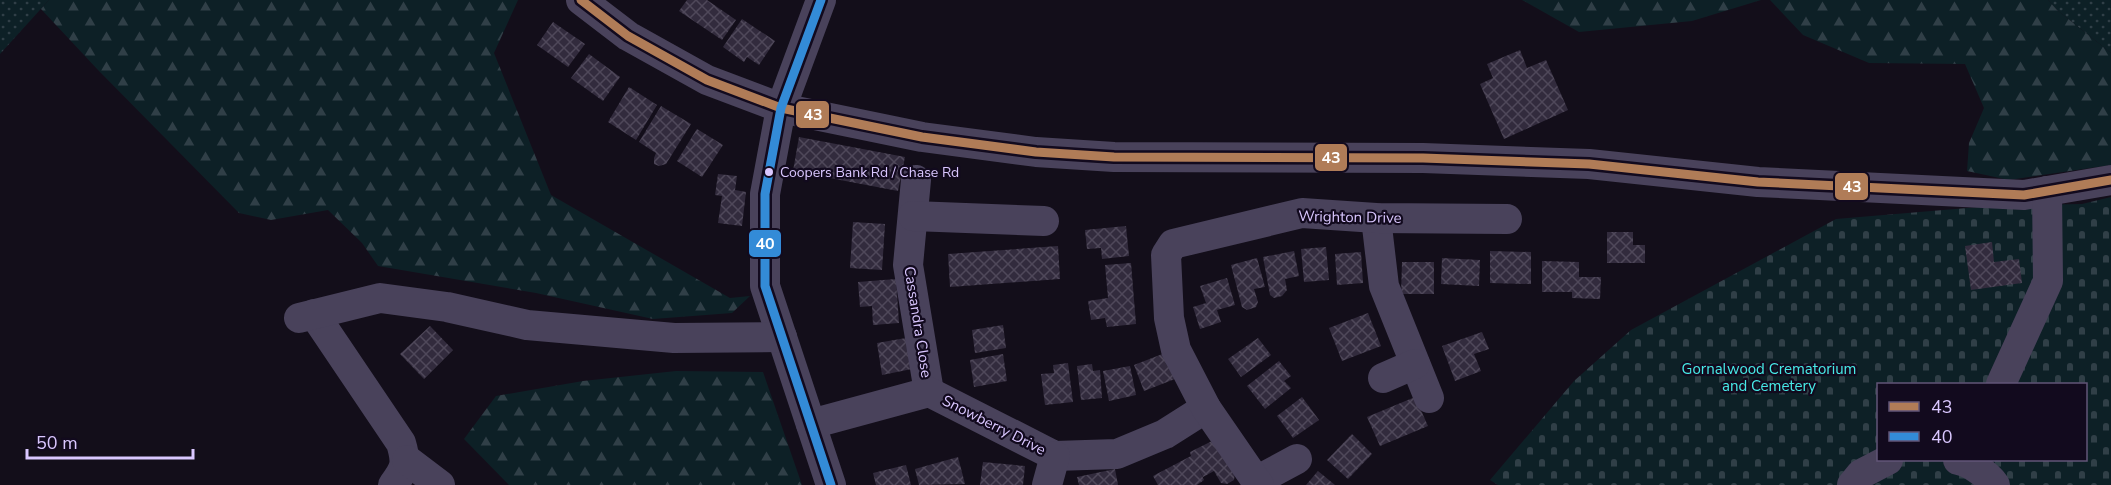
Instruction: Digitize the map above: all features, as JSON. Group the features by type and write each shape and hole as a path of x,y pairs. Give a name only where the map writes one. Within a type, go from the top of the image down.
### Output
{"street":[{"path":"581,0 628,36 707,80 781,108 922,138 1036,152 1114,158 1423,158 1589,164 1758,182 2025,195 2111,180"},
{"path":"821,0 781,108 765,194 765,286 831,485"},
{"name":"Cassandra Close","path":"916,180 908,265 929,392"},
{"path":"2001,383 2048,280 2048,191"},
{"name":"Wrighton Drive","path":"1206,408 1176,351 1168,318 1166,255 1173,244 1302,213 1376,218 1507,219"},
{"path":"913,216 1044,220"},
{"path":"1376,218 1384,286 1429,398"},
{"path":"440,485 400,472 401,443 307,316 380,298 447,307 527,325 674,338 782,337"},
{"path":"1383,378 1415,364"},
{"name":"Snowberry Drive","path":"811,424 929,392 1055,456 1117,454 1165,434 1206,408"},
{"path":"1206,408 1258,483 1297,459"},
{"path":"1047,485 1055,456"},
{"path":"1852,485 1861,474 1884,461"},
{"path":"1965,461 1995,485"}],"green space":[{"path":"0,0 49,0 0,54"},
{"path":"49,0 518,0 494,53 551,195 730,298 750,296 732,313 653,319 536,293 378,266 362,243 328,210 271,220 239,213 41,9"},
{"path":"1522,0 1761,0 1692,21 1579,32"},
{"path":"1770,0 2048,0 2057,10 2111,53 2111,165 2009,180 1967,171 1969,143 1984,108 1965,64 1869,63 1803,35"},
{"path":"2048,0 2111,0 2111,53 2057,10"},
{"name":"Gornalwood Crematorium and Cemetery","path":"2111,197 2111,485 1498,485 1490,480 1574,381 1631,330 1836,219 1991,206 2082,204"},
{"path":"676,371 763,372 802,485 509,485 464,439 496,396 583,381"}],"building":[{"path":"687,0 707,0 736,20 722,40 679,11"},
{"path":"742,19 775,41 759,65 747,57 744,62 723,47"},
{"path":"553,22 585,44 568,67 537,45"},
{"path":"1520,50 1527,68 1546,60 1568,110 1504,139 1480,84 1493,78 1487,64"},
{"path":"589,54 620,77 603,101 571,78"},
{"path":"629,87 657,105 636,140 608,122"},
{"path":"661,106 691,124 666,164 659,166 654,164 656,153 639,142"},
{"path":"697,129 723,145 702,177 677,161"},
{"path":"799,137 905,157 898,191 793,171"},
{"path":"718,174 737,176 735,190 746,192 742,226 718,223 722,196 715,195"},
{"path":"853,222 885,224 882,270 850,268"},
{"path":"1126,226 1129,256 1102,259 1101,248 1087,249 1085,230"},
{"path":"1607,232 1633,232 1633,245 1645,245 1645,263 1607,263"},
{"path":"1992,242 1994,262 2019,259 2022,283 1971,290 1965,246"},
{"path":"1058,246 1060,279 950,287 948,254"},
{"path":"1326,247 1329,280 1304,282 1301,249"},
{"path":"1294,251 1299,276 1285,279 1287,290 1282,296 1274,298 1270,295 1263,257"},
{"path":"1490,251 1531,252 1531,284 1490,283"},
{"path":"1361,252 1363,283 1337,285 1335,254"},
{"path":"1257,258 1265,287 1254,289 1258,302 1256,307 1247,310 1242,307 1231,265"},
{"path":"1442,258 1480,260 1479,286 1441,284"},
{"path":"1542,261 1579,262 1579,277 1601,277 1600,299 1572,298 1572,292 1542,292"},
{"path":"1402,262 1434,262 1434,294 1401,294"},
{"path":"1131,263 1136,324 1107,327 1105,318 1091,320 1088,301 1108,298 1105,265"},
{"path":"1227,278 1235,305 1217,310 1221,322 1200,329 1193,307 1206,303 1200,286"},
{"path":"896,279 899,323 873,325 872,306 860,307 858,282"},
{"path":"1368,313 1381,346 1342,361 1329,328"},
{"path":"1003,325 1006,348 975,353 972,330"},
{"path":"430,326 453,350 424,379 400,354"},
{"path":"1482,332 1489,349 1474,354 1481,371 1455,381 1442,346"},
{"path":"906,338 912,369 882,375 877,343"},
{"path":"1258,338 1271,355 1241,377 1228,359"},
{"path":"1165,353 1175,379 1144,391 1134,365"},
{"path":"1003,354 1007,381 974,387 970,360"},
{"path":"1279,361 1291,376 1284,381 1291,388 1265,409 1247,386"},
{"path":"1068,363 1073,402 1045,405 1041,374 1054,373 1053,365"},
{"path":"1092,364 1093,371 1100,370 1102,398 1081,400 1077,366"},
{"path":"1130,366 1136,395 1109,401 1103,371"},
{"path":"1302,397 1319,420 1293,438 1277,416"},
{"path":"1415,397 1428,426 1380,446 1367,417"},
{"path":"1352,434 1372,454 1348,479 1327,460"},
{"path":"1216,439 1235,473 1234,480 1227,484 1221,483 1214,471 1203,477 1196,463 1204,480 1197,485 1158,485 1153,476 1191,456 1190,452"},
{"path":"958,457 965,484 919,485 915,469"},
{"path":"983,462 1025,466 1023,485 980,485"},
{"path":"906,465 911,485 876,485 873,473"},
{"path":"1115,469 1118,485 1079,485 1077,477"},
{"path":"1318,471 1335,485 1306,485"}],"transit line":[{"name":"43","path":"581,0 628,36 707,80 781,108 922,137 1036,152 1114,157 1423,158 1589,164 1758,182 2024,195 2111,180"},
{"name":"40","path":"821,0 781,108 765,194 765,286 831,485"}],"place":[{"name":"Coopers Bank Rd / Chase Rd","path":"769,172"}]}
